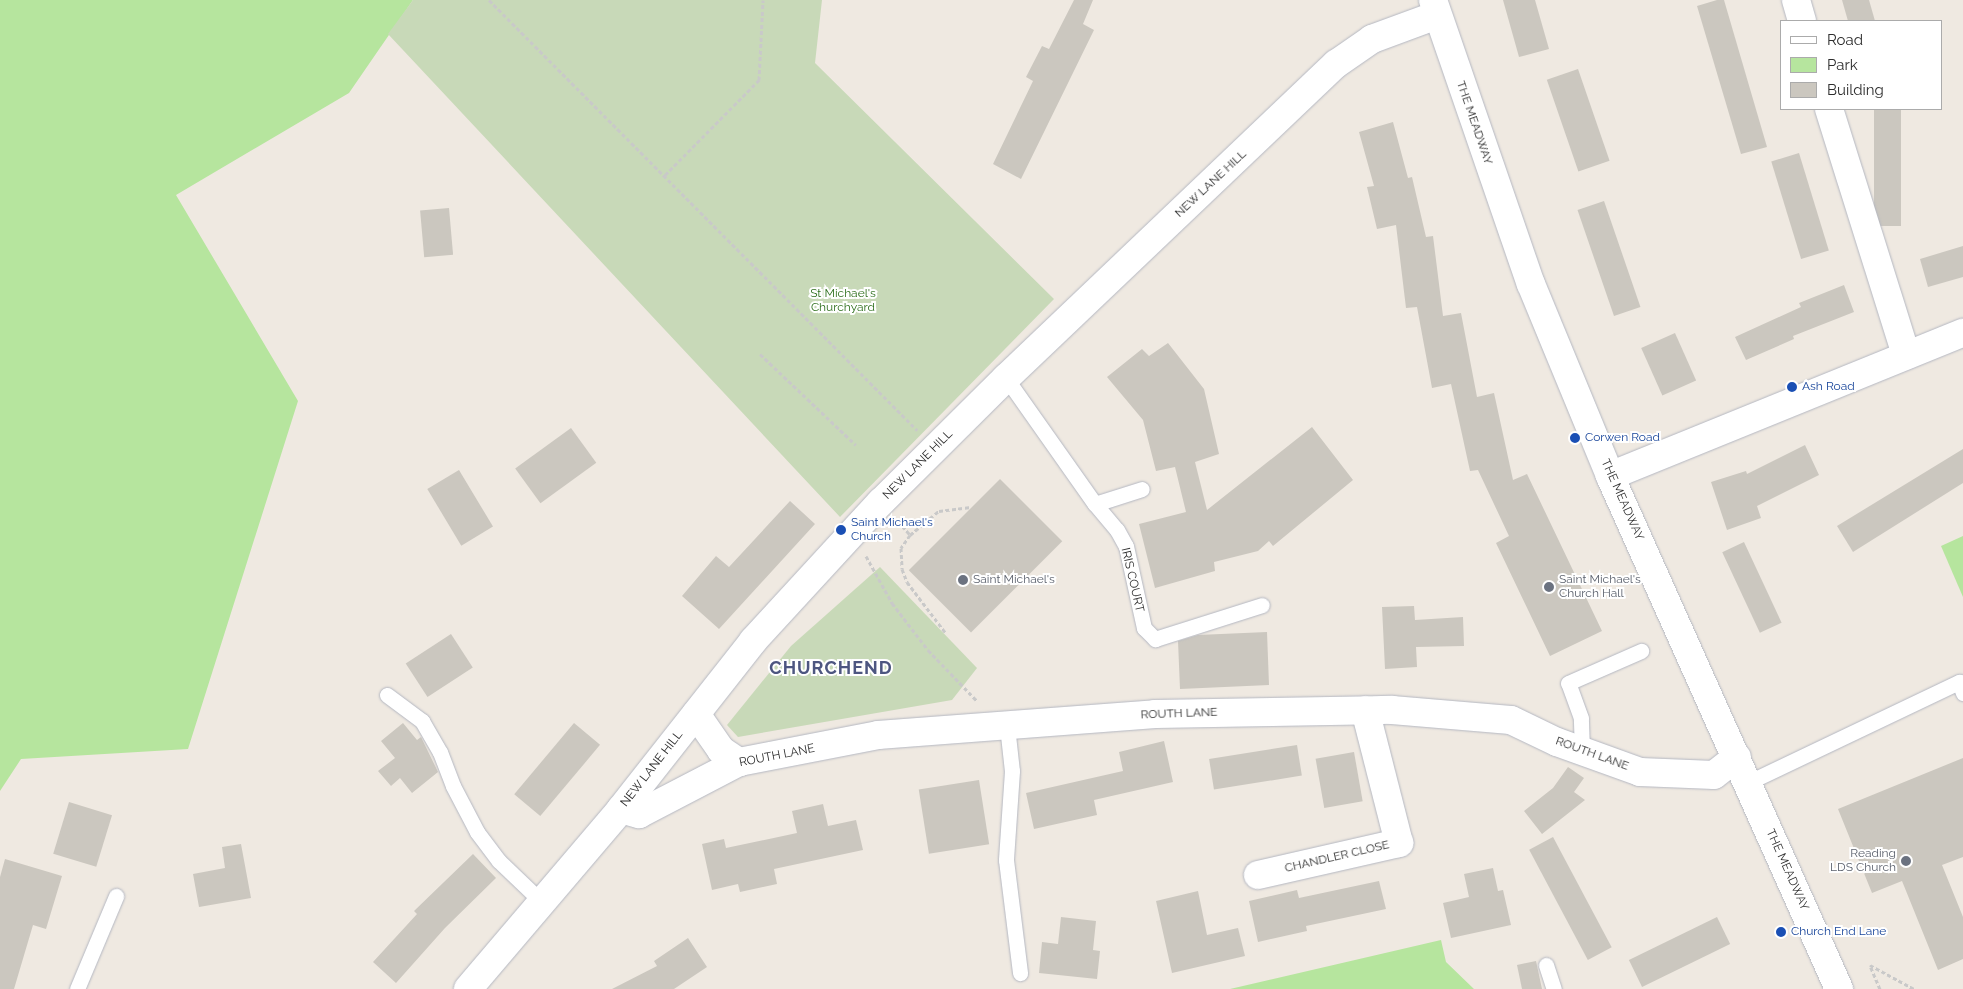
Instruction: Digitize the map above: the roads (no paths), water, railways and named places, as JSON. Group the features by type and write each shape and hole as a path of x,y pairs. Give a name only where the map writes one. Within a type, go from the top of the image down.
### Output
{"street":[{"path":"1796,0 1802,20"},
{"name":"NEW LANE HILL","path":"468,989 622,809 753,641 852,531 1006,378 1336,64 1372,39 1435,8"},
{"name":"THE MEADWAY","path":"1435,8 1531,284 1610,476 1749,782 1839,989"},
{"path":"1829,110 1906,356"},
{"path":"1610,476 1963,333"},
{"name":"ROUTH LANE","path":"622,809 639,814 739,762 878,735 1155,714 1365,710 1511,720 1582,751 1640,772 1714,775 1737,757"},
{"name":"CHANDLER CLOSE","path":"1258,875 1399,843 1365,710"},
{"path":"696,714 721,750 739,762"}],"lane":[{"name":"IRIS COURT","path":"1006,378 1095,504 1117,530 1126,546 1144,628 1155,639 1262,605"},
{"path":"1095,504 1142,489"},
{"path":"1582,751 1581,718 1568,683 1641,651"},
{"path":"1749,782 1959,682 1963,693"},
{"path":"387,695 422,721 440,752 453,786 477,832 500,861 542,903"},
{"path":"1007,726 1012,771 1006,860 1020,973"},
{"path":"77,989 116,896"},
{"path":"1546,965 1554,989"}],"place":[{"name":"Ash Road","path":"1792,387"},
{"name":"Corwen Road","path":"1575,438"},
{"name":"Saint Michael's Church","path":"841,530"},
{"name":"Saint Michael's","path":"963,580"},
{"name":"Saint Michael's Church Hall","path":"1549,587"},
{"name":"Reading LDS Church","path":"1906,861"},
{"name":"Church End Lane","path":"1781,932"}],"district":[{"name":"CHURCHEND","path":"831,668"}],"park label":[{"name":"St Michael's Churchyard","path":"843,301"}]}
